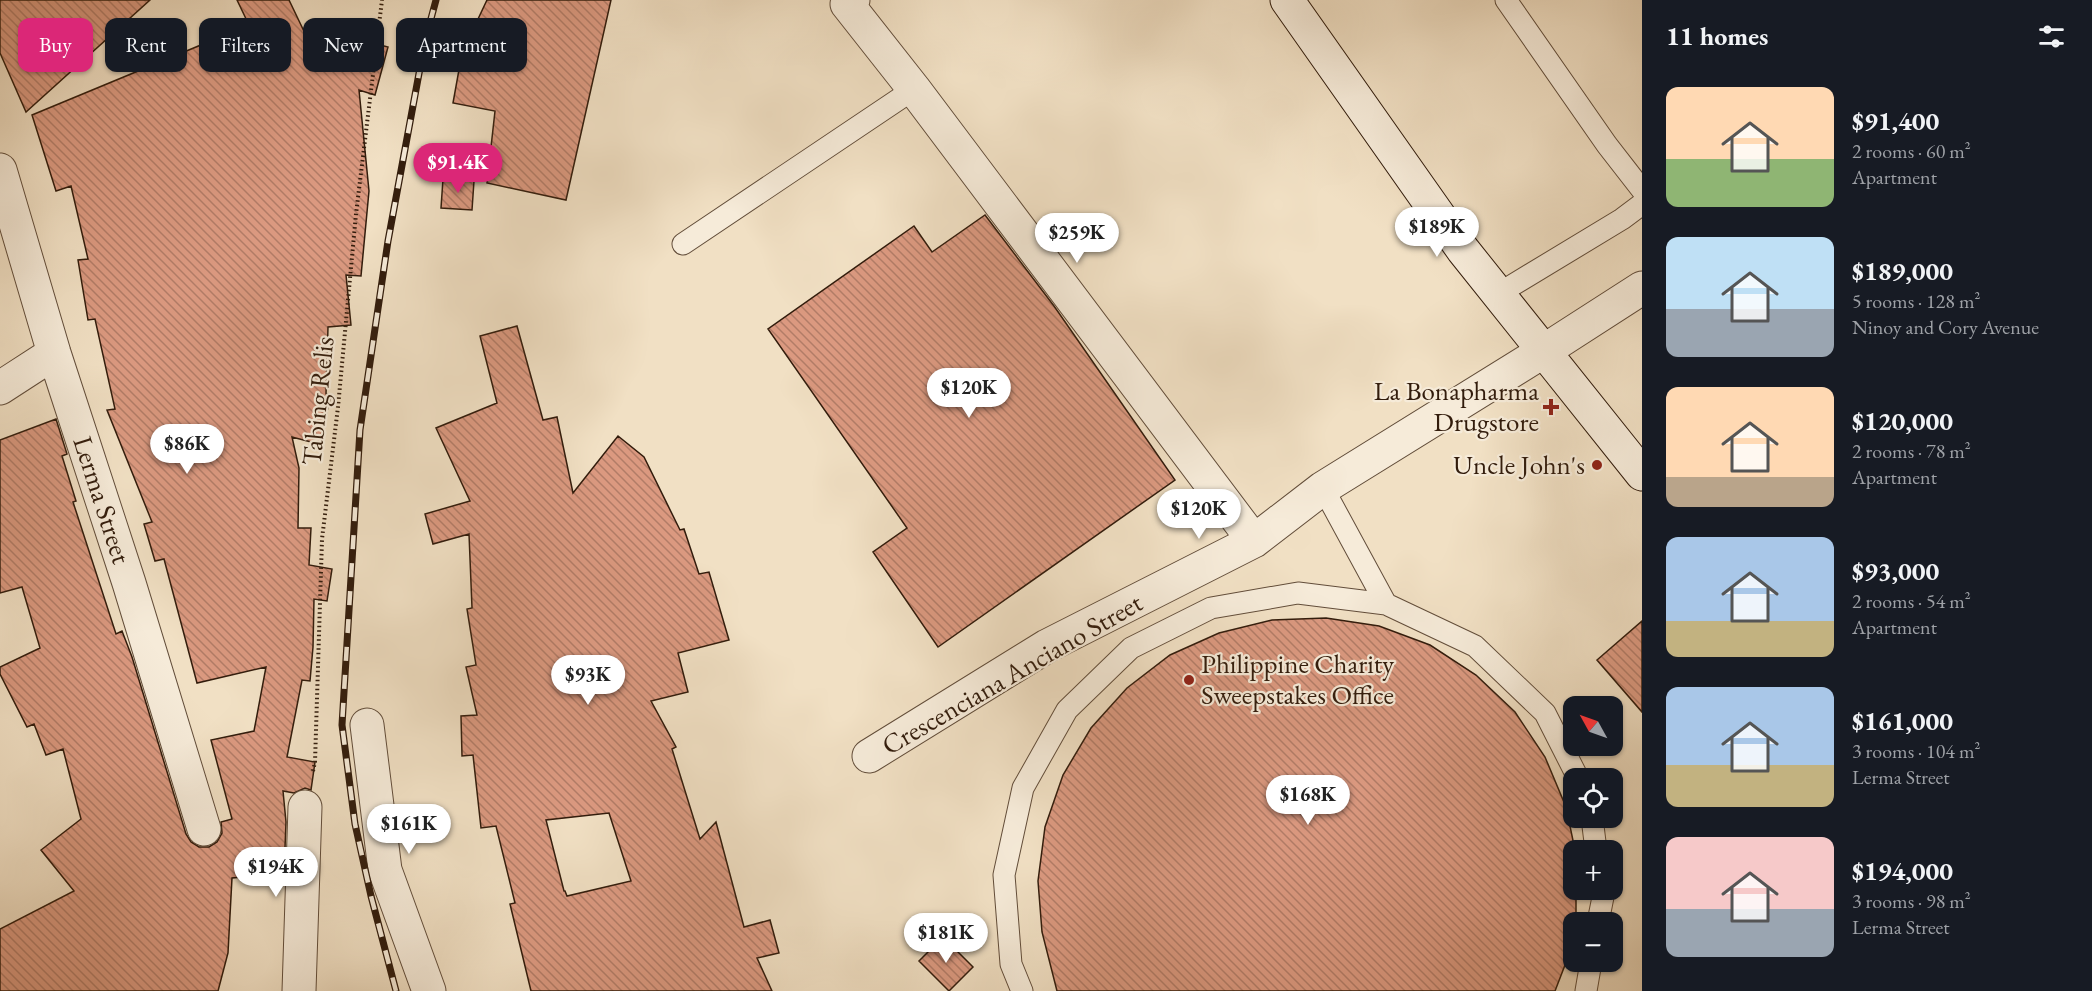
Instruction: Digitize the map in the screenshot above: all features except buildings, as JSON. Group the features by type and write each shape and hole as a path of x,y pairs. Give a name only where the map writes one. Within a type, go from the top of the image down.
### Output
{"street":[{"path":"853,0 847,4 914,89 1254,541"},
{"path":"1287,0 1462,250 1642,474"},
{"name":"Lerma Street","path":"0,170 54,353 129,583 204,829"},
{"name":"Crescenciana Anciano Street","path":"869,756 1047,646 1254,541 1323,488 1642,288"},
{"path":"0,388 54,353"},
{"path":"367,725 385,870 429,991"},
{"path":"299,991 305,807"}],"lane":[{"path":"1506,0 1642,190"},
{"path":"682,244 914,89"},
{"path":"1498,294 1622,219 1642,204"},
{"path":"1323,488 1386,604"},
{"path":"1022,991 1011,964 1004,875 1023,788 1067,710 1131,648 1211,608 1298,592 1386,604 1474,646 1545,714 1573,768"},
{"path":"1586,991 1589,972"}],"path":[{"name":"Tabing Relis","path":"305,807 315,762 322,539 338,408 356,214 382,0"}],"railway":[{"path":"396,991 355,824 342,725 360,430 388,241 425,41 436,0"}],"place":[{"name":"La Bonapharma Drugstore","path":"1551,407"},
{"name":"Uncle John's","path":"1597,465"},
{"name":"Philippine Charity Sweepstakes Office","path":"1189,680"}]}
